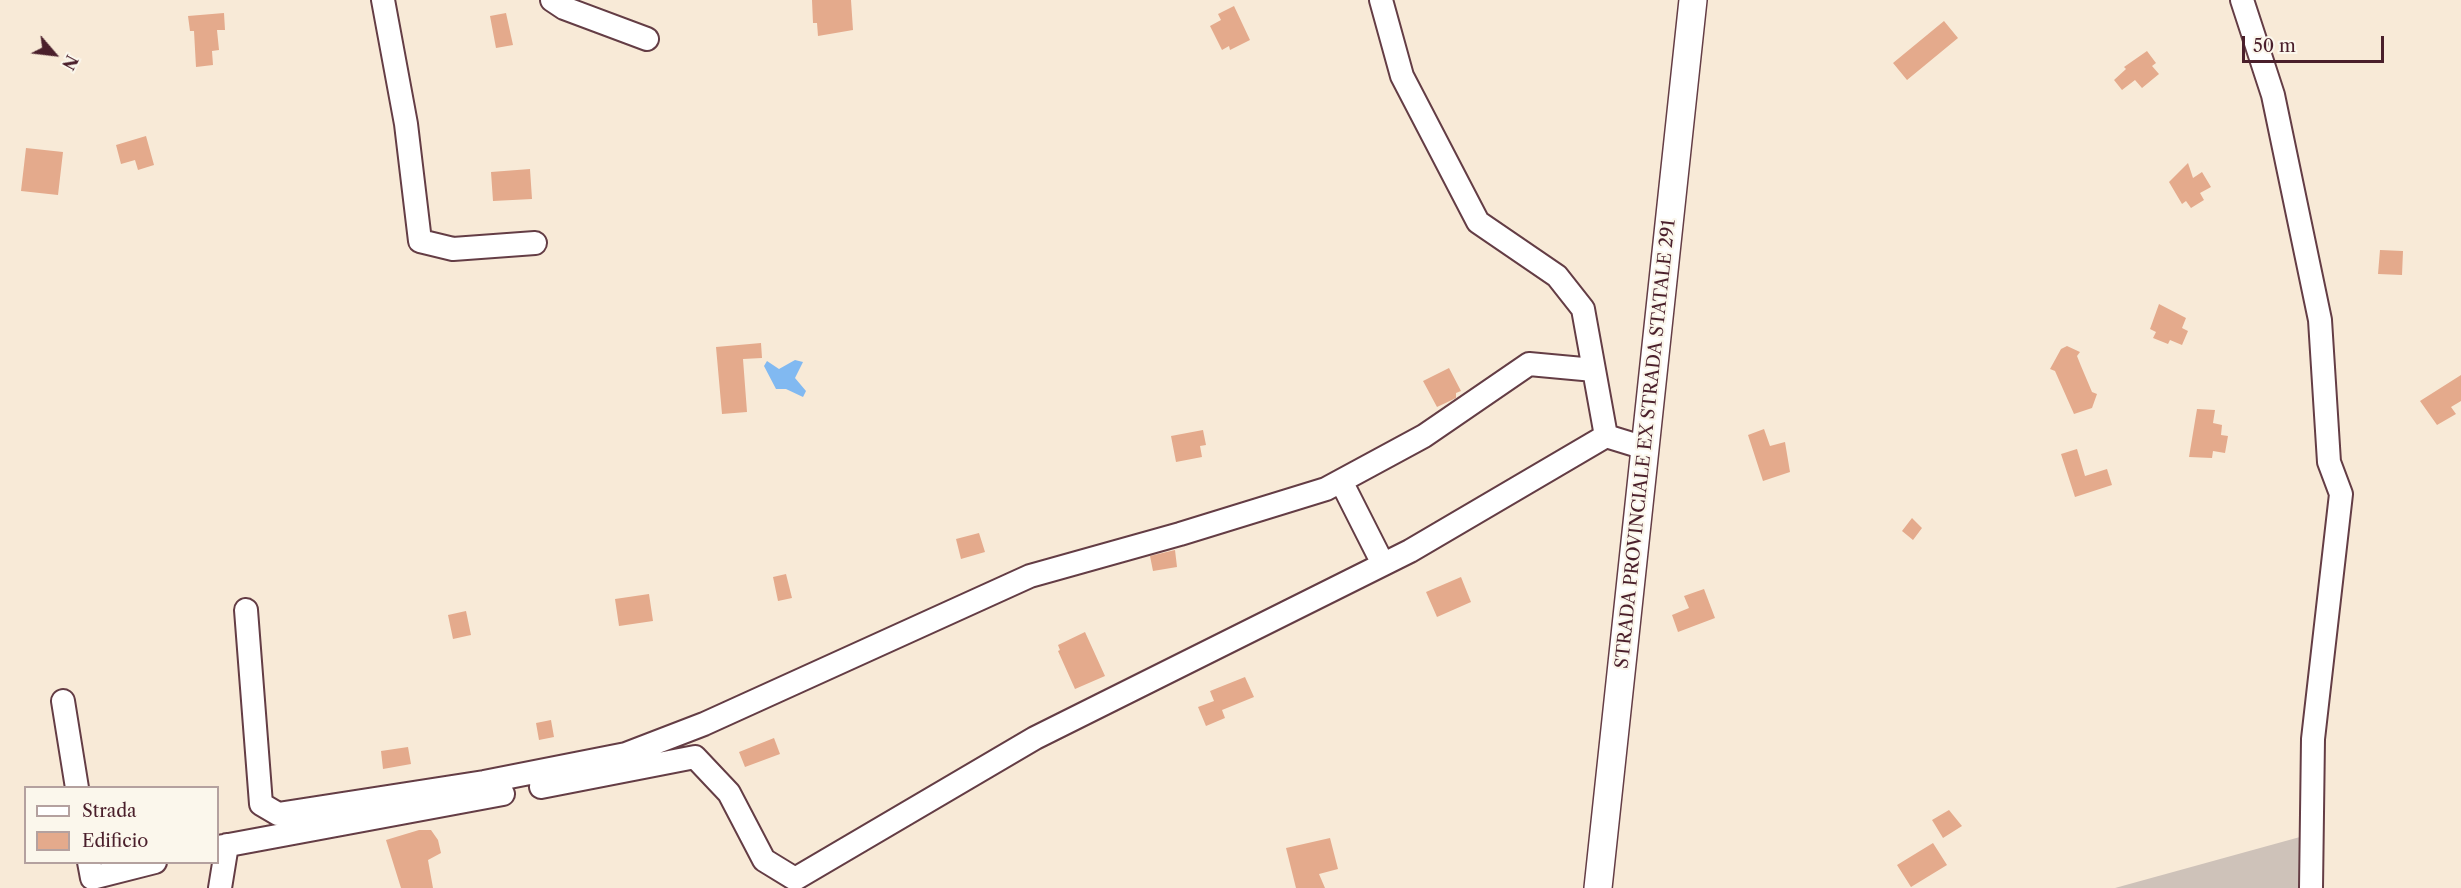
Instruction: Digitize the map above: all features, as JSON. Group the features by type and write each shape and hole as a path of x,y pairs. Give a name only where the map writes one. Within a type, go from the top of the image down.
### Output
{"street":[{"path":"383,0 406,124 420,241 453,249 535,243"},
{"path":"552,0 564,8 647,39"},
{"path":"1381,0 1402,76 1479,222 1557,276 1583,309 1606,436"},
{"name":"STRADA PROVINCIALE EX STRADA STATALE 291","path":"1598,888 1693,0"},
{"path":"2242,0 2273,95 2320,320 2329,462 2341,494 2313,739 2311,888"},
{"path":"246,610 261,804 278,814 484,782 626,754 705,724 1030,576 1180,534 1326,489 1424,436 1529,363 1594,370"},
{"path":"220,888 222,846 695,757 729,793 764,860 795,879 1035,738 1383,564 1606,436 1645,448"},
{"path":"1341,481 1383,564"},
{"path":"63,701 77,786"},
{"path":"89,864 92,878 147,864"}],"shaded area":[{"path":"2300,837 2300,888 2115,888"}],"water":[{"path":"795,360 803,362 795,378 806,391 803,397 786,389 776,389 764,366 767,361 779,369"}],"building":[{"path":"812,0 851,0 853,30 818,36 817,23 813,23"},
{"path":"1234,6 1250,40 1230,50 1229,46 1222,50 1210,26 1221,20 1218,14"},
{"path":"224,13 225,30 217,30 219,50 212,51 213,65 196,67 194,31 190,31 188,16"},
{"path":"506,13 513,45 496,48 490,16"},
{"path":"1944,21 1958,38 1907,80 1893,63"},
{"path":"2147,51 2156,63 2152,66 2159,74 2142,88 2135,80 2122,90 2114,80 2126,69 2124,67"},
{"path":"146,136 154,165 138,170 135,160 121,164 116,145"},
{"path":"26,148 63,152 58,195 21,191"},
{"path":"2188,163 2193,178 2202,172 2211,187 2200,193 2204,200 2191,208 2186,201 2182,204 2169,182"},
{"path":"530,169 532,199 493,201 491,172"},
{"path":"2380,250 2403,251 2402,275 2378,274"},
{"path":"2159,304 2186,318 2182,328 2188,331 2182,345 2170,340 2168,344 2153,338 2156,332 2150,329"},
{"path":"761,343 762,358 743,359 747,412 722,414 716,347"},
{"path":"2067,346 2080,352 2077,356 2081,366 2092,392 2097,394 2092,408 2074,414 2055,371 2050,369 2061,349"},
{"path":"1449,368 1461,391 1456,393 1456,398 1437,407 1423,381"},
{"path":"2461,375 2461,401 2451,407 2456,414 2437,425 2420,401"},
{"path":"2197,409 2215,410 2213,423 2222,425 2221,435 2228,436 2225,453 2213,451 2212,458 2189,457"},
{"path":"1764,429 1770,446 1785,442 1790,472 1763,481 1748,435"},
{"path":"1203,430 1206,445 1200,446 1202,457 1176,462 1171,436"},
{"path":"2077,449 2085,476 2107,469 2112,485 2075,497 2061,454"},
{"path":"1912,518 1922,528 1913,540 1902,531"},
{"path":"979,533 985,552 961,559 956,539"},
{"path":"1175,550 1177,567 1153,571 1150,556"},
{"path":"786,574 792,598 778,601 773,577"},
{"path":"1461,577 1471,602 1437,617 1426,592"},
{"path":"1704,589 1715,618 1678,632 1672,615 1689,608 1684,596"},
{"path":"649,594 653,621 619,626 615,599"},
{"path":"466,611 471,635 453,639 448,615"},
{"path":"1085,632 1105,676 1075,689 1058,651 1060,650 1058,645"},
{"path":"1245,677 1254,697 1222,710 1225,718 1206,726 1198,707 1214,701 1210,691"},
{"path":"551,720 554,737 539,740 536,723"},
{"path":"774,738 780,754 745,767 739,752"},
{"path":"408,747 411,764 383,769 381,751"},
{"path":"1949,810 1962,826 1943,838 1932,820"},
{"path":"419,830 431,830 438,840 441,853 428,860 433,888 401,888 386,840"},
{"path":"1330,838 1338,869 1319,874 1325,888 1296,888 1286,848"},
{"path":"1933,843 1947,865 1911,887 1897,865"}]}
